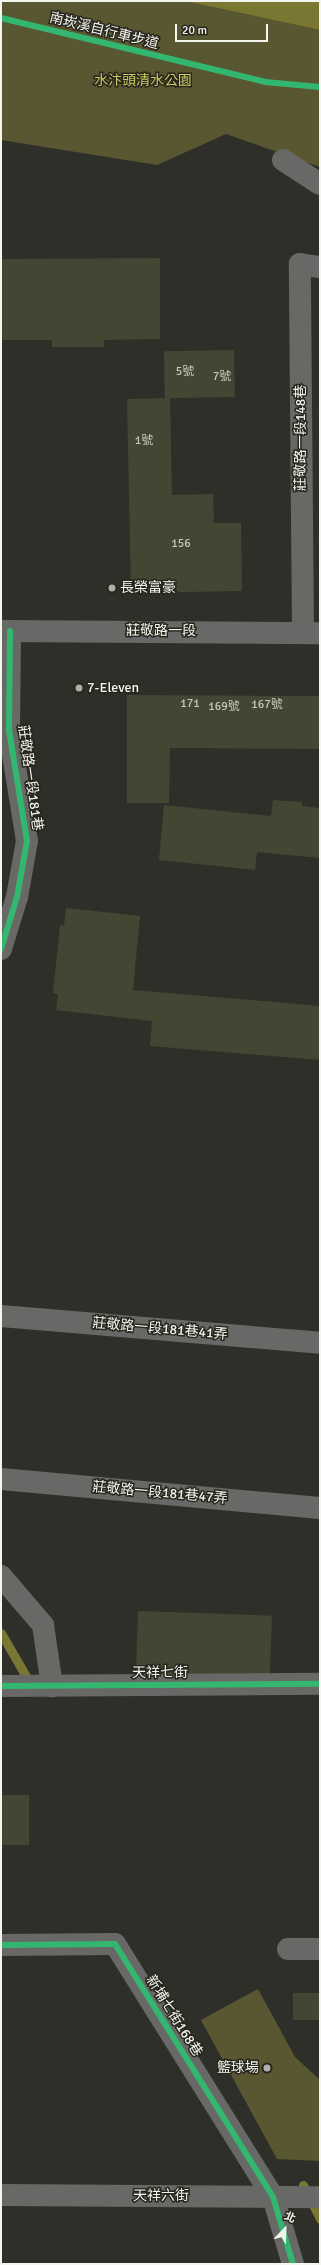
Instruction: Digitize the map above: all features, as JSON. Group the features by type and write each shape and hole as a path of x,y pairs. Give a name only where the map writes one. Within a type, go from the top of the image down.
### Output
{"street":[{"path":"283,160 320,184"},
{"name":"莊敬路一段148巷","path":"311,632 300,264 320,267"},
{"name":"莊敬路一段","path":"5,631 311,632"},
{"name":"莊敬路一段181巷","path":"1,949 17,897 27,841 9,730 5,631"},
{"name":"莊敬路一段181巷41弄","path":"1,1316 320,1343"},
{"name":"莊敬路一段181巷47弄","path":"1,1479 320,1508"},
{"path":"1,1576 43,1625 48,1686"},
{"name":"天祥七街","path":"6,1686 320,1684"},
{"name":"新埔七街168巷","path":"1,1945 114,1944 281,2197"},
{"path":"288,1949 320,1948"},
{"name":"天祥六街","path":"1,2196 320,2197"},
{"path":"281,2197 293,2264"}],"green space":[{"name":"水汴頭清水公園","path":"1,1 184,1 320,30 320,167 226,134 157,165 1,140"},
{"name":"籃球場","path":"258,1989 295,2057 320,2080 320,2161 277,2159 201,2020"}],"shaded area":[{"path":"184,1 320,1 320,30"}],"building":[{"path":"160,258 160,339 104,340 104,347 52,347 52,340 1,340 1,259"},
{"path":"234,350 235,397 165,398 164,351"},
{"path":"170,398 172,495 213,494 214,523 241,523 242,591 131,593 127,399"},
{"path":"127,695 320,696 320,749 170,748 169,803 127,803"},
{"path":"273,800 302,802 302,806 320,808 320,858 257,852 255,870 159,860 164,805 271,816"},
{"path":"66,908 140,916 133,990 320,1006 320,1060 150,1046 152,1021 56,1010 58,994 53,993 60,925 64,926"},
{"path":"138,1611 272,1616 270,1678 136,1673"},
{"path":"1,1795 29,1795 29,1845 1,1845"},
{"path":"293,1993 320,1993 320,2020 293,2020"}],"waterway":[{"path":"1,1633 31,1685"},
{"path":"303,2185 320,2219"}],"cycle path":[{"name":"南崁溪自行車步道","path":"1,18 265,82 320,87"},
{"path":"1,949 17,897 27,841 9,730 10,631"},
{"path":"1,1686 320,1684"},
{"path":"1,1945 115,1944 273,2197 293,2264"}],"place":[{"name":"長榮富豪","path":"112,588"},
{"name":"7-Eleven","path":"79,688"},
{"name":"籃球場","path":"267,2068"}]}
